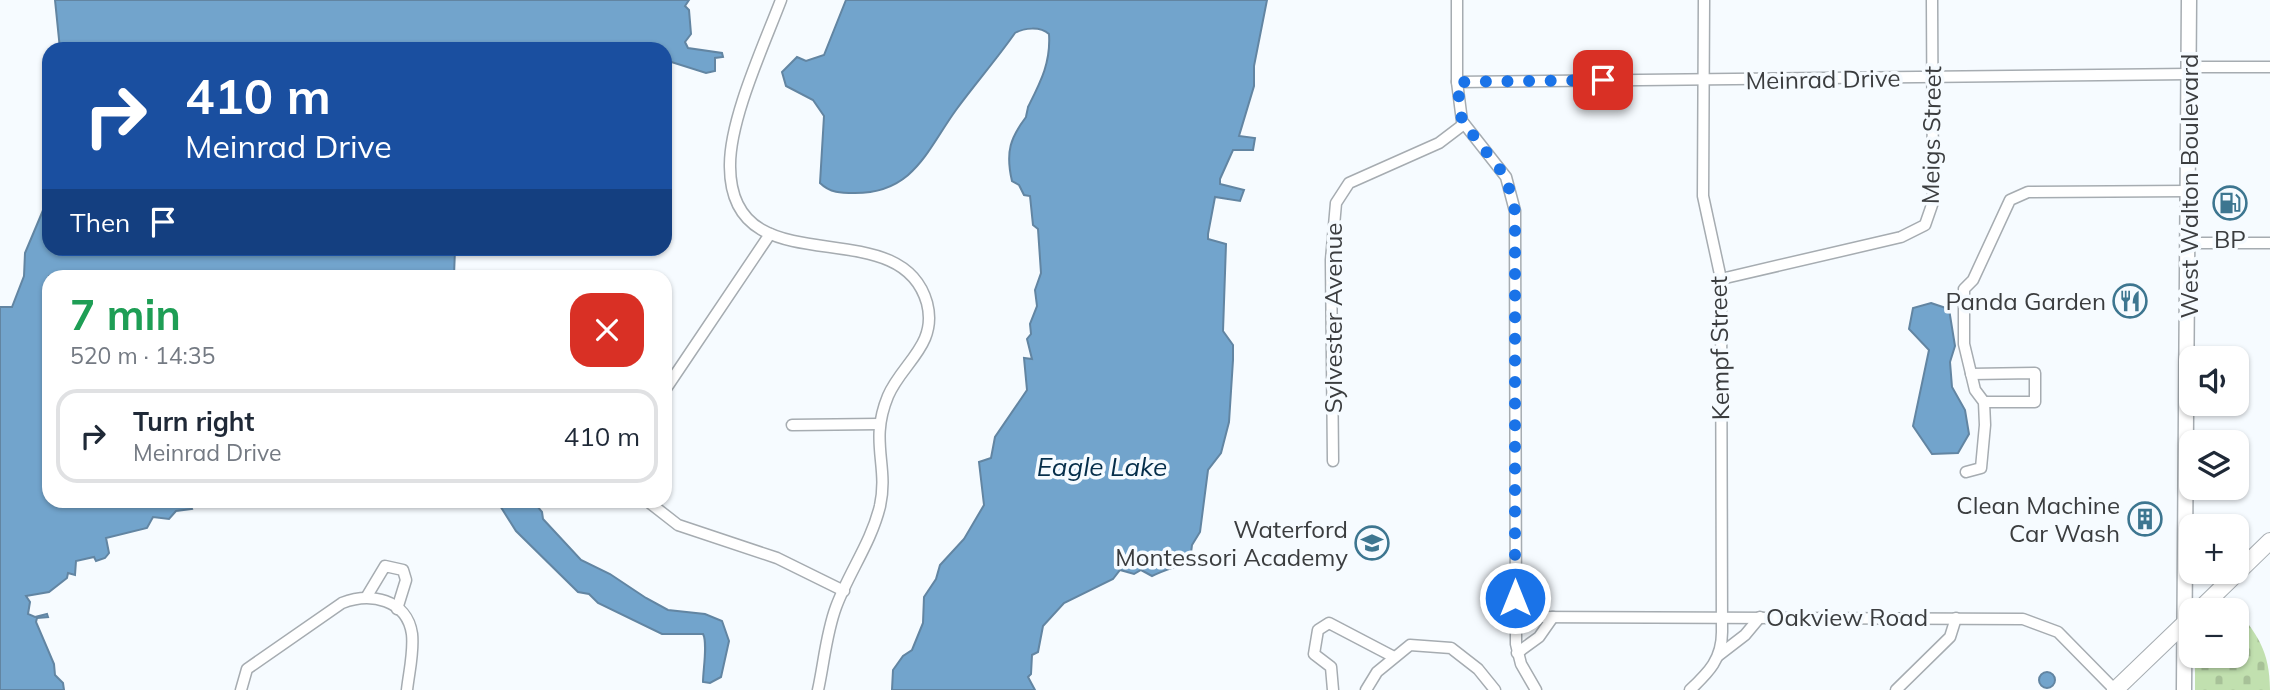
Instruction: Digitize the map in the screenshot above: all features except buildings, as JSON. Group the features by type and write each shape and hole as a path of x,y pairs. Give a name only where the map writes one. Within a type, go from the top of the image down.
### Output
{"main road":[{"name":"West Walton Boulevard","path":"2188,598 2189,0"},
{"path":"2211,598 2270,541"},
{"path":"2115,690 2179,630"},
{"name":"West Walton Boulevard","path":"2184,690 2185,668"}],"street":[{"path":"780,0 743,105 729,165 735,200 744,214 770,234 798,244 876,254 900,265 921,288 927,304 926,338 922,349 889,393 879,424 877,440 882,496 871,538 844,591 828,634 818,690"},
{"path":"1457,0 1458,105 1464,124 1506,177 1515,211 1515,617 1517,653 1527,680 1536,690"},
{"name":"Kempf Street","path":"1704,0 1703,196 1721,279 1719,655"},
{"name":"Meigs Street","path":"1721,279 1902,237 1924,225 1933,202 1932,0"},
{"name":"Meinrad Drive","path":"1457,82 1931,78 2270,67"},
{"name":"Sylvester Avenue","path":"1333,461 1331,260 1336,203 1349,183 1425,150 1464,124"},
{"path":"1966,472 1981,468 1985,425 1984,402 1975,390 1964,344 1964,289 1973,280 2010,200 2028,192 2189,191"},
{"path":"672,380 770,234"},
{"path":"2188,243 2270,243"},
{"path":"1971,374 2035,373 2035,402 1984,402"},
{"path":"792,425 879,424"},
{"path":"656,508 677,525 777,558 844,591"},
{"path":"367,596 385,566 393,565 403,570 406,580 397,608"},
{"path":"241,690 247,668 342,603 374,596 397,608 412,632 407,690"},
{"name":"Oakview Road","path":"1515,617 2004,617 2049,627 2078,650 2115,690"},
{"path":"1517,653 1539,637 1553,617"},
{"path":"1690,690 1714,666 1719,655 1745,635 1760,617"},
{"path":"1896,690 1950,637 1956,618"},
{"path":"1333,690 1331,667 1314,654 1318,630 1329,623 1394,657"},
{"path":"1366,690 1377,672 1410,645 1451,648 1478,669 1495,690"}],"green space":[{"path":"2249,626 2265,653 2270,690 2195,690 2195,668 2249,668"}],"water":[{"path":"55,0 689,0 685,6 689,10 691,34 685,42 688,48 722,53 723,57 715,58 715,71 706,73 672,62 672,42 59,42"},
{"name":"Eagle Lake","path":"846,0 1267,0 1254,66 1254,86 1239,136 1255,138 1253,150 1233,150 1220,179 1220,184 1244,190 1240,201 1215,197 1208,234 1208,239 1226,244 1223,331 1233,345 1233,360 1229,422 1221,453 1208,470 1200,532 1192,545 1190,561 1152,576 1141,570 1134,574 1120,570 1113,579 1064,603 1043,626 1038,652 1032,655 1031,674 1028,677 1035,690 892,690 893,670 903,656 912,650 923,623 924,597 936,579 940,565 964,539 984,505 979,462 991,458 995,437 1027,390 1024,358 1032,359 1027,339 1031,334 1030,324 1037,306 1035,290 1041,273 1038,229 1033,225 1030,196 1024,195 1019,185 1012,181 1009,153 1016,131 1026,117 1044,72 1049,34 1032,29 1015,33 956,110 927,154 905,177 892,186 875,191 836,192 820,183 824,116 813,100 786,86 782,72 797,57 806,61 824,55"},
{"path":"42,213 42,256 455,256 454,270 42,270 42,508 192,509 176,511 169,519 153,517 147,528 106,538 109,553 105,558 96,561 94,557 76,561 75,575 68,573 67,578 49,592 26,596 30,602 28,614 35,617 47,614 48,617 37,618 36,622 54,664 55,675 63,683 64,690 0,690 0,307 12,307 24,276 25,253"},
{"path":"1931,303 1949,309 1955,346 1950,362 1952,387 1965,410 1969,434 1958,453 1932,454 1913,426 1929,350 1909,329 1913,308"},
{"path":"501,508 539,508 543,519 581,560 610,574 668,610 705,614 722,621 729,641 721,677 710,683 703,682 703,634 662,634 598,603 589,594 578,592 516,531"},
{"path":"2044,672 2050,672 2055,680 2053,686 2044,688 2039,683 2039,677"}],"place":[{"name":"BP","path":"2230,203"},
{"name":"Panda Garden","path":"2130,301"},
{"name":"Clean Machine Car Wash","path":"2145,519"},
{"name":"Waterford Montessori Academy","path":"1372,543"}],"route":[{"path":"1515,598 1513,193 1491,155 1462,121 1457,82 1603,80"}]}
